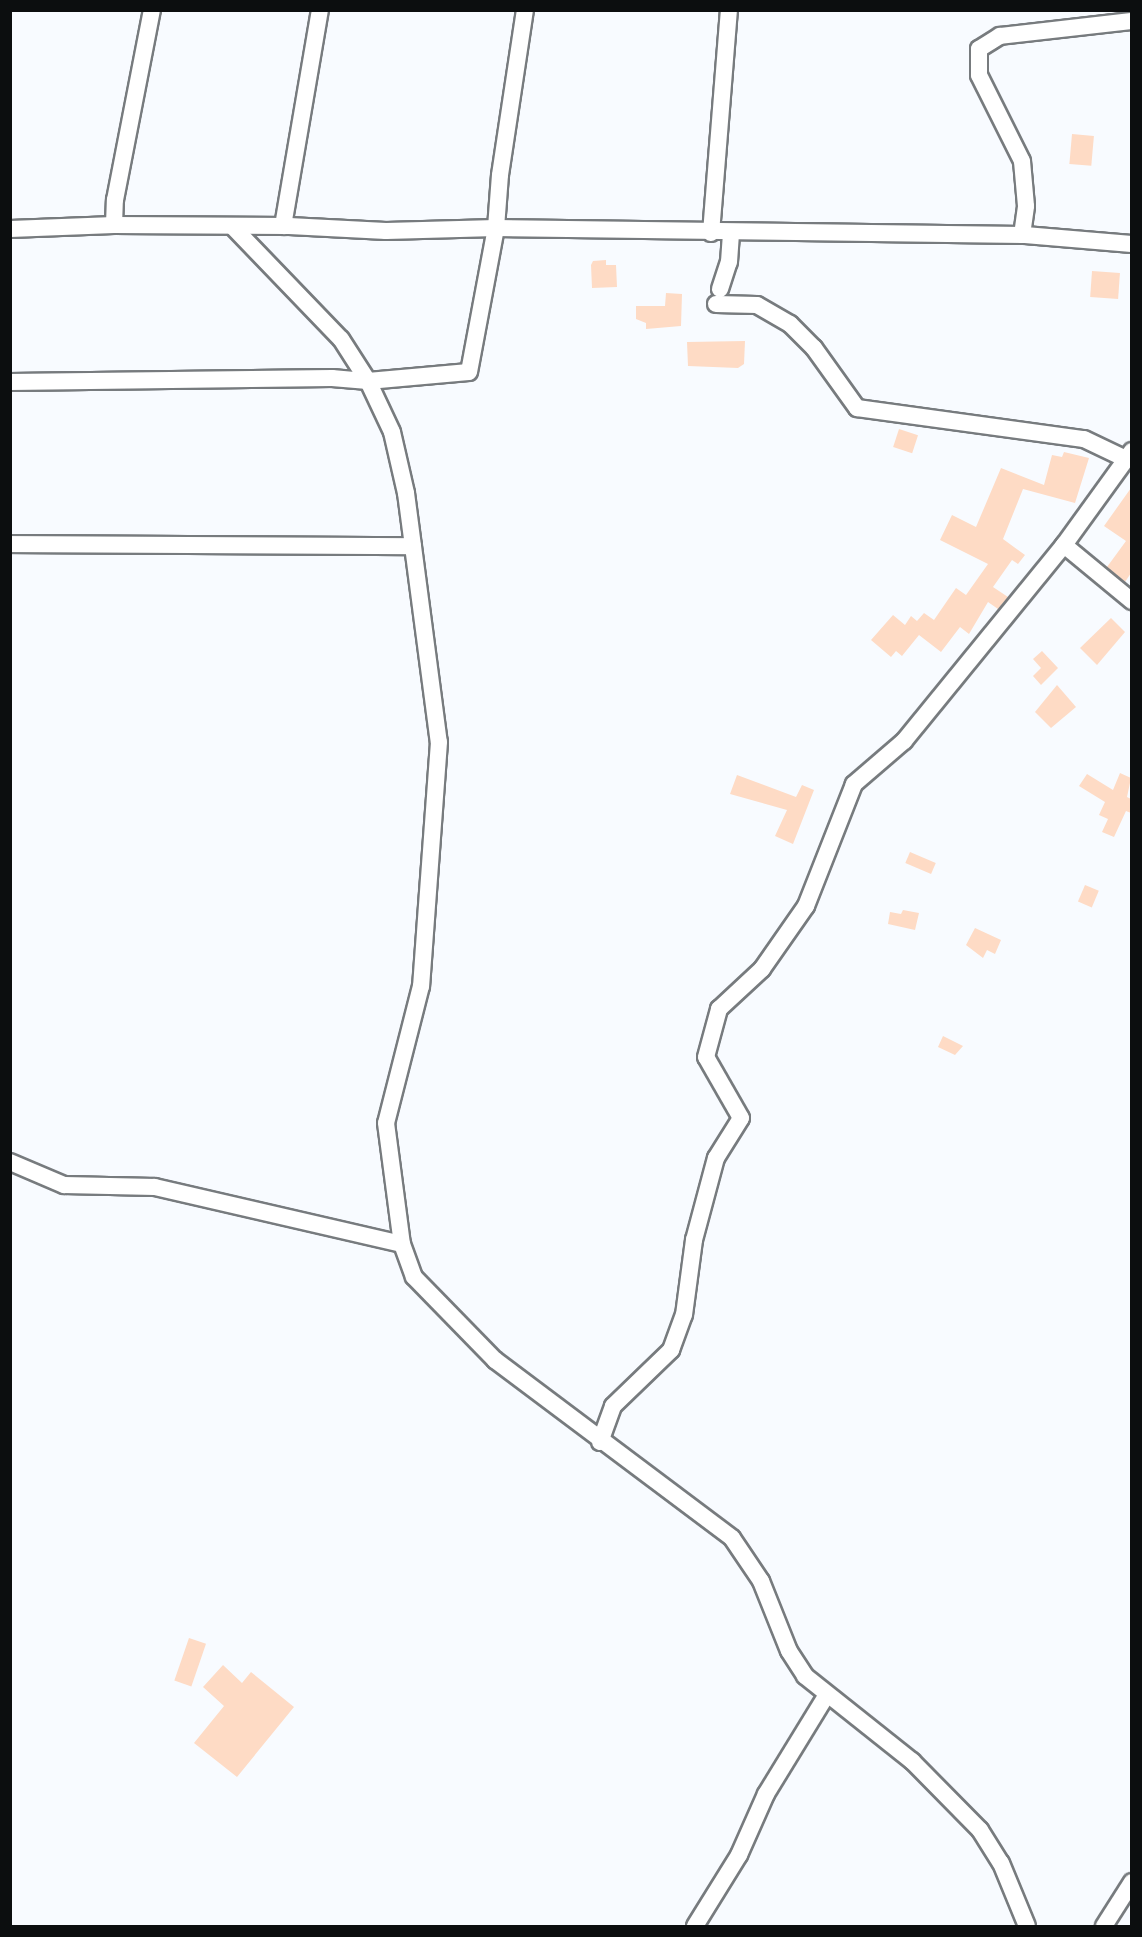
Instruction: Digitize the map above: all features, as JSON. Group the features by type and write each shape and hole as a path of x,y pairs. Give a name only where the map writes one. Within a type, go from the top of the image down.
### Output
{"street":[{"path":"114,225 115,200 153,10"},
{"path":"283,226 320,10"},
{"path":"10,382 332,378 368,381 469,372 496,228 500,175 525,10"},
{"path":"711,233 729,10"},
{"path":"1022,236 1026,206 1022,161 980,75 979,49 1000,36 1131,21"},
{"path":"10,229 114,225 234,228 283,226 386,231 496,228 1022,236 1131,244"},
{"path":"234,228 340,339 368,381 392,432 413,546 439,742 421,986 386,1123 402,1244 414,1277 429,1297 495,1360 600,1442 732,1538 761,1581 789,1651 805,1676 826,1696 868,1723 912,1761 980,1830 1001,1863 1027,1926"},
{"path":"600,1442 613,1406 671,1350 684,1315 694,1240 716,1158 741,1118 706,1058 719,1009 762,969 806,906 854,784 904,741 1064,545 1129,455 1084,439 856,408 814,348 790,324 757,305 718,297 729,262 731,233"},
{"path":"10,544 413,546"},
{"path":"1064,545 1131,601"},
{"path":"10,1162 64,1185 155,1187 402,1244"},
{"path":"695,1926 739,1855 749,1825 771,1783 826,1696"},
{"path":"1104,1926 1131,1882"}],"building":[{"path":"1072,134 1094,136 1091,166 1069,164"},
{"path":"606,260 606,265 616,265 617,287 592,288 591,265 593,261"},
{"path":"1092,271 1120,273 1118,299 1090,297"},
{"path":"666,293 682,294 681,326 646,329 646,323 636,319 636,306 665,306"},
{"path":"745,341 744,364 738,368 688,366 687,342"},
{"path":"899,429 918,435 912,453 893,447"},
{"path":"1064,452 1089,458 1075,503 1023,489 1003,539 1025,555 1018,564 1012,560 993,587 1008,597 998,609 988,602 969,634 960,627 941,652 919,635 902,656 896,651 891,657 871,640 893,615 905,625 911,616 917,621 924,613 934,620 956,588 966,595 988,564 940,540 952,515 976,527 1001,468 1044,485 1052,455 1062,457"},
{"path":"1131,488 1131,573 1125,582 1107,567 1126,541 1104,526"},
{"path":"1111,618 1125,632 1097,665 1080,648"},
{"path":"1042,651 1058,668 1041,685 1033,676 1041,668 1033,659"},
{"path":"1057,685 1076,707 1051,728 1035,712"},
{"path":"1120,773 1131,778 1127,797 1131,799 1131,813 1126,811 1114,837 1102,832 1108,819 1099,815 1105,802 1079,786 1087,774 1113,790"},
{"path":"737,775 796,797 802,785 814,790 793,844 775,836 787,810 730,794"},
{"path":"910,852 936,863 931,874 905,863"},
{"path":"1085,885 1099,891 1092,907 1078,902"},
{"path":"903,910 919,913 915,930 888,924 890,912 901,914"},
{"path":"975,928 1001,940 995,954 987,950 983,958 966,945"},
{"path":"943,1036 963,1046 955,1055 938,1047"},
{"path":"189,1638 206,1644 191,1686 174,1681"},
{"path":"223,1665 242,1683 251,1672 294,1707 237,1777 194,1743 224,1706 203,1687"}]}
